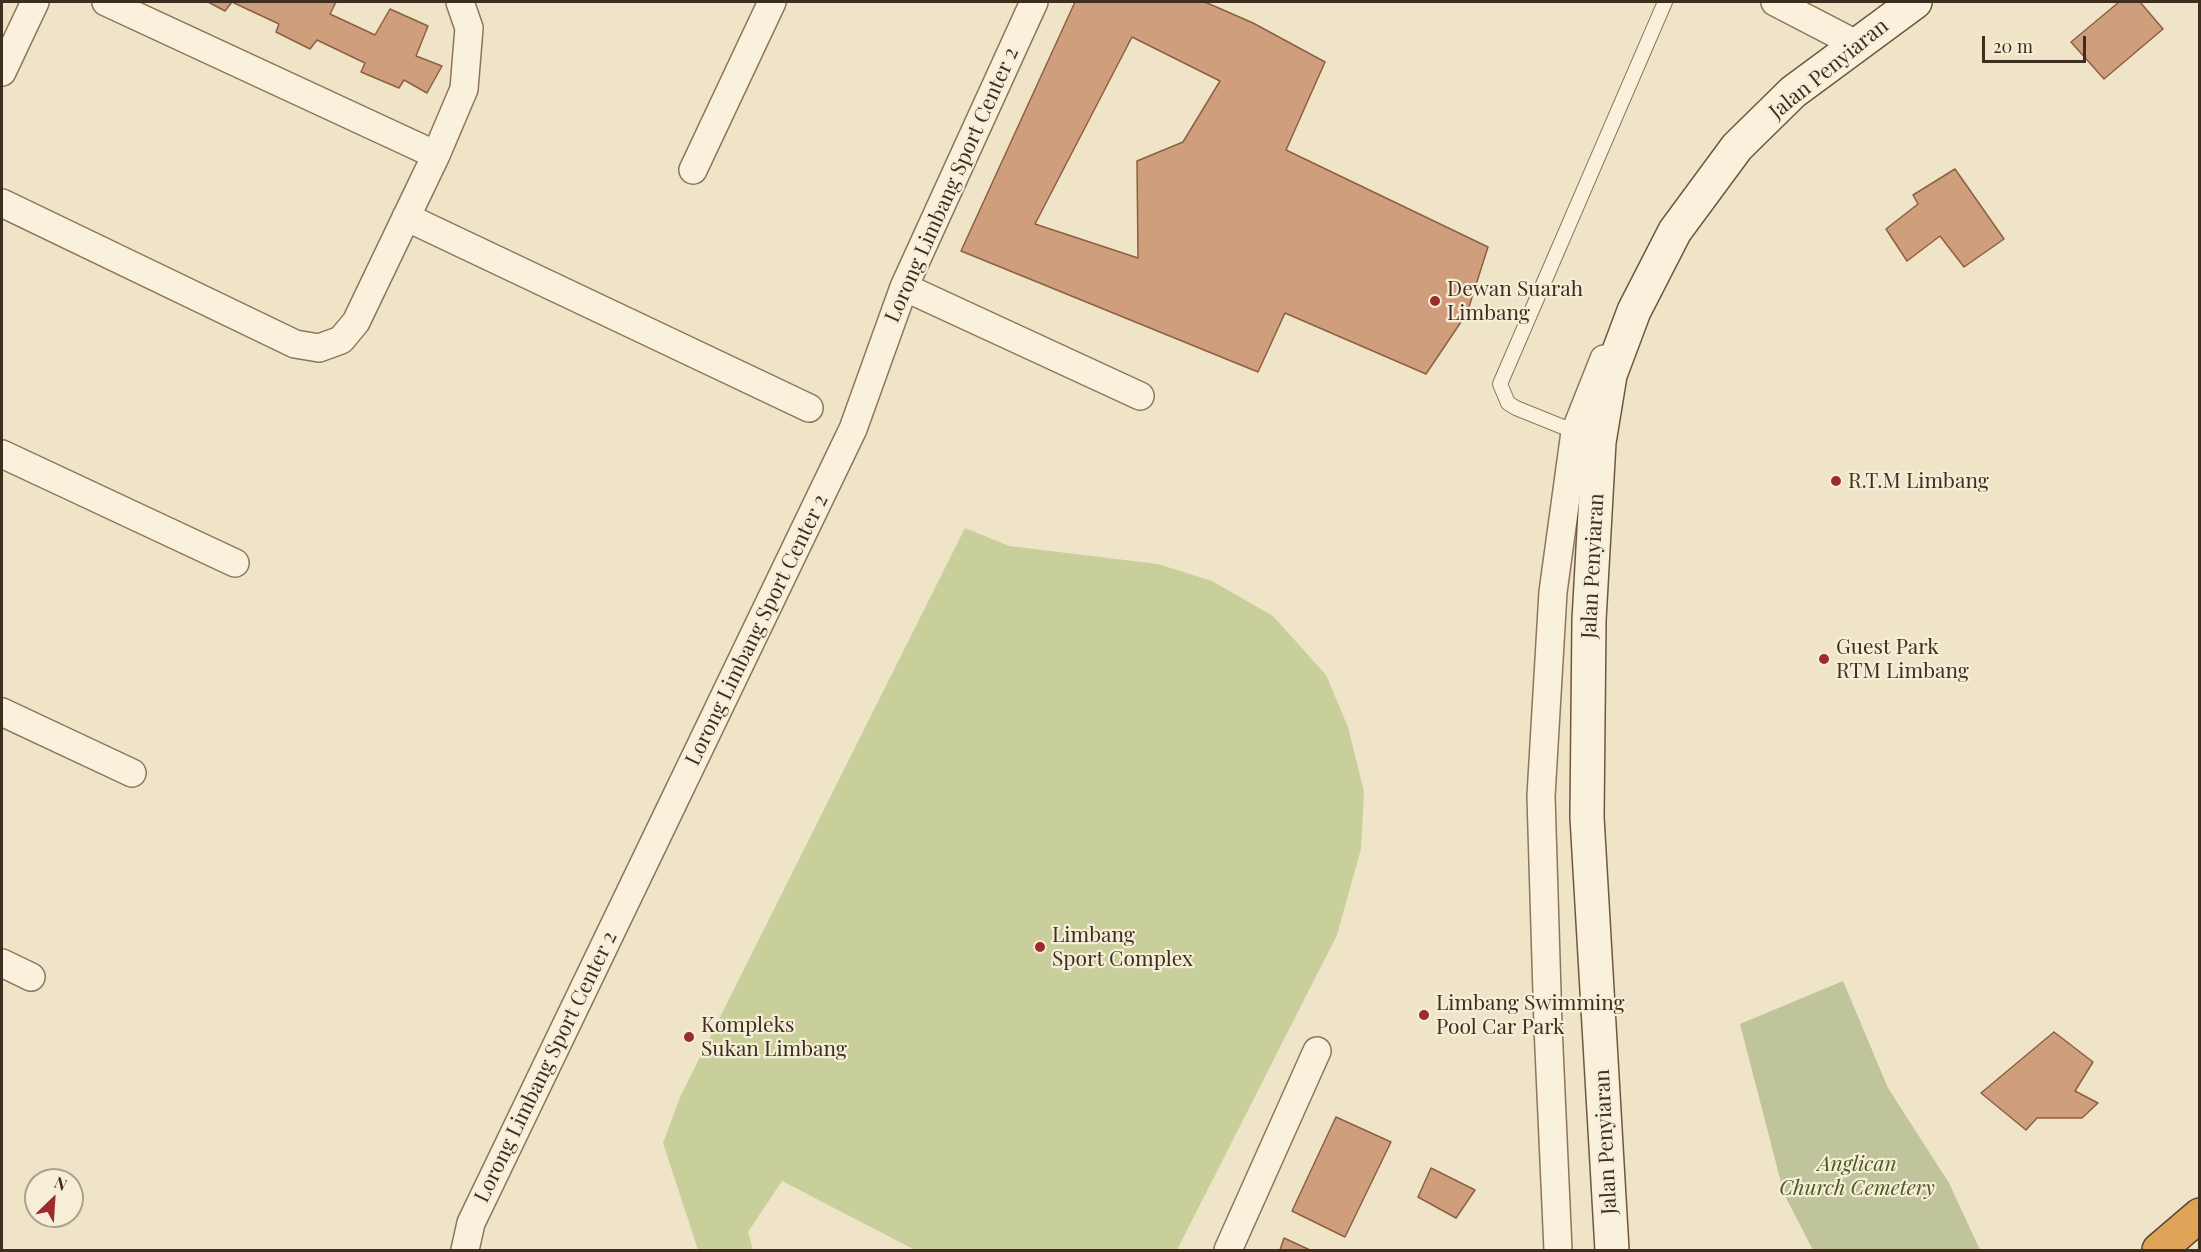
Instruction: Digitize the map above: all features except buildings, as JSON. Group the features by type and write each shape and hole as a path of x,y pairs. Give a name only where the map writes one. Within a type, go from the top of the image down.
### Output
{"highway":[{"path":"2159,1251 2199,1215"}],"main road":[{"name":"Jalan Penyiaran","path":"1612,1251 1587,817 1589,620 1587,437 1634,311 1675,231 1737,147 1850,40 1915,2"}],"street":[{"path":"2,72 35,2"},
{"path":"106,2 436,155"},
{"path":"2,203 295,344 319,348 341,340 356,322 436,155 466,79 469,28 460,2"},
{"path":"693,170 772,2"},
{"name":"Lorong Limbang Sport Center 2","path":"465,1251 471,1223 853,429 904,287 1034,2"},
{"path":"1775,2 1850,40"},
{"name":"Jalan Penyiaran","path":"1850,40 1893,2"},
{"path":"405,217 809,408"},
{"path":"904,287 1140,396"},
{"name":"Jalan Penyiaran","path":"1558,1251 1541,796 1552,592 1587,437"},
{"path":"2,454 236,563"},
{"path":"2,712 132,773"},
{"path":"2,963 32,977"},
{"path":"1228,1251 1317,1051"}],"lane":[{"path":"1587,437 1508,402 1502,394 1502,374 1665,2"}],"green space":[{"name":"Limbang Sport Complex","path":"965,528 1009,546 1158,564 1212,581 1273,616 1326,675 1348,727 1364,792 1361,849 1337,935 1177,1250 915,1250 782,1181 748,1232 753,1250 698,1250 663,1143 681,1095"},
{"name":"Anglican Church Cemetery","path":"1843,981 1888,1088 1949,1183 1980,1250 1813,1250 1784,1194 1740,1024"}],"place":[{"name":"Dewan Suarah Limbang","path":"1435,301"},
{"name":"R.T.M Limbang","path":"1836,481"},
{"name":"Guest Park RTM Limbang","path":"1824,659"},
{"name":"Limbang Sport Complex","path":"1040,947"},
{"name":"Limbang Swimming Pool Car Park","path":"1424,1015"},
{"name":"Kompleks Sukan Limbang","path":"689,1037"}]}
